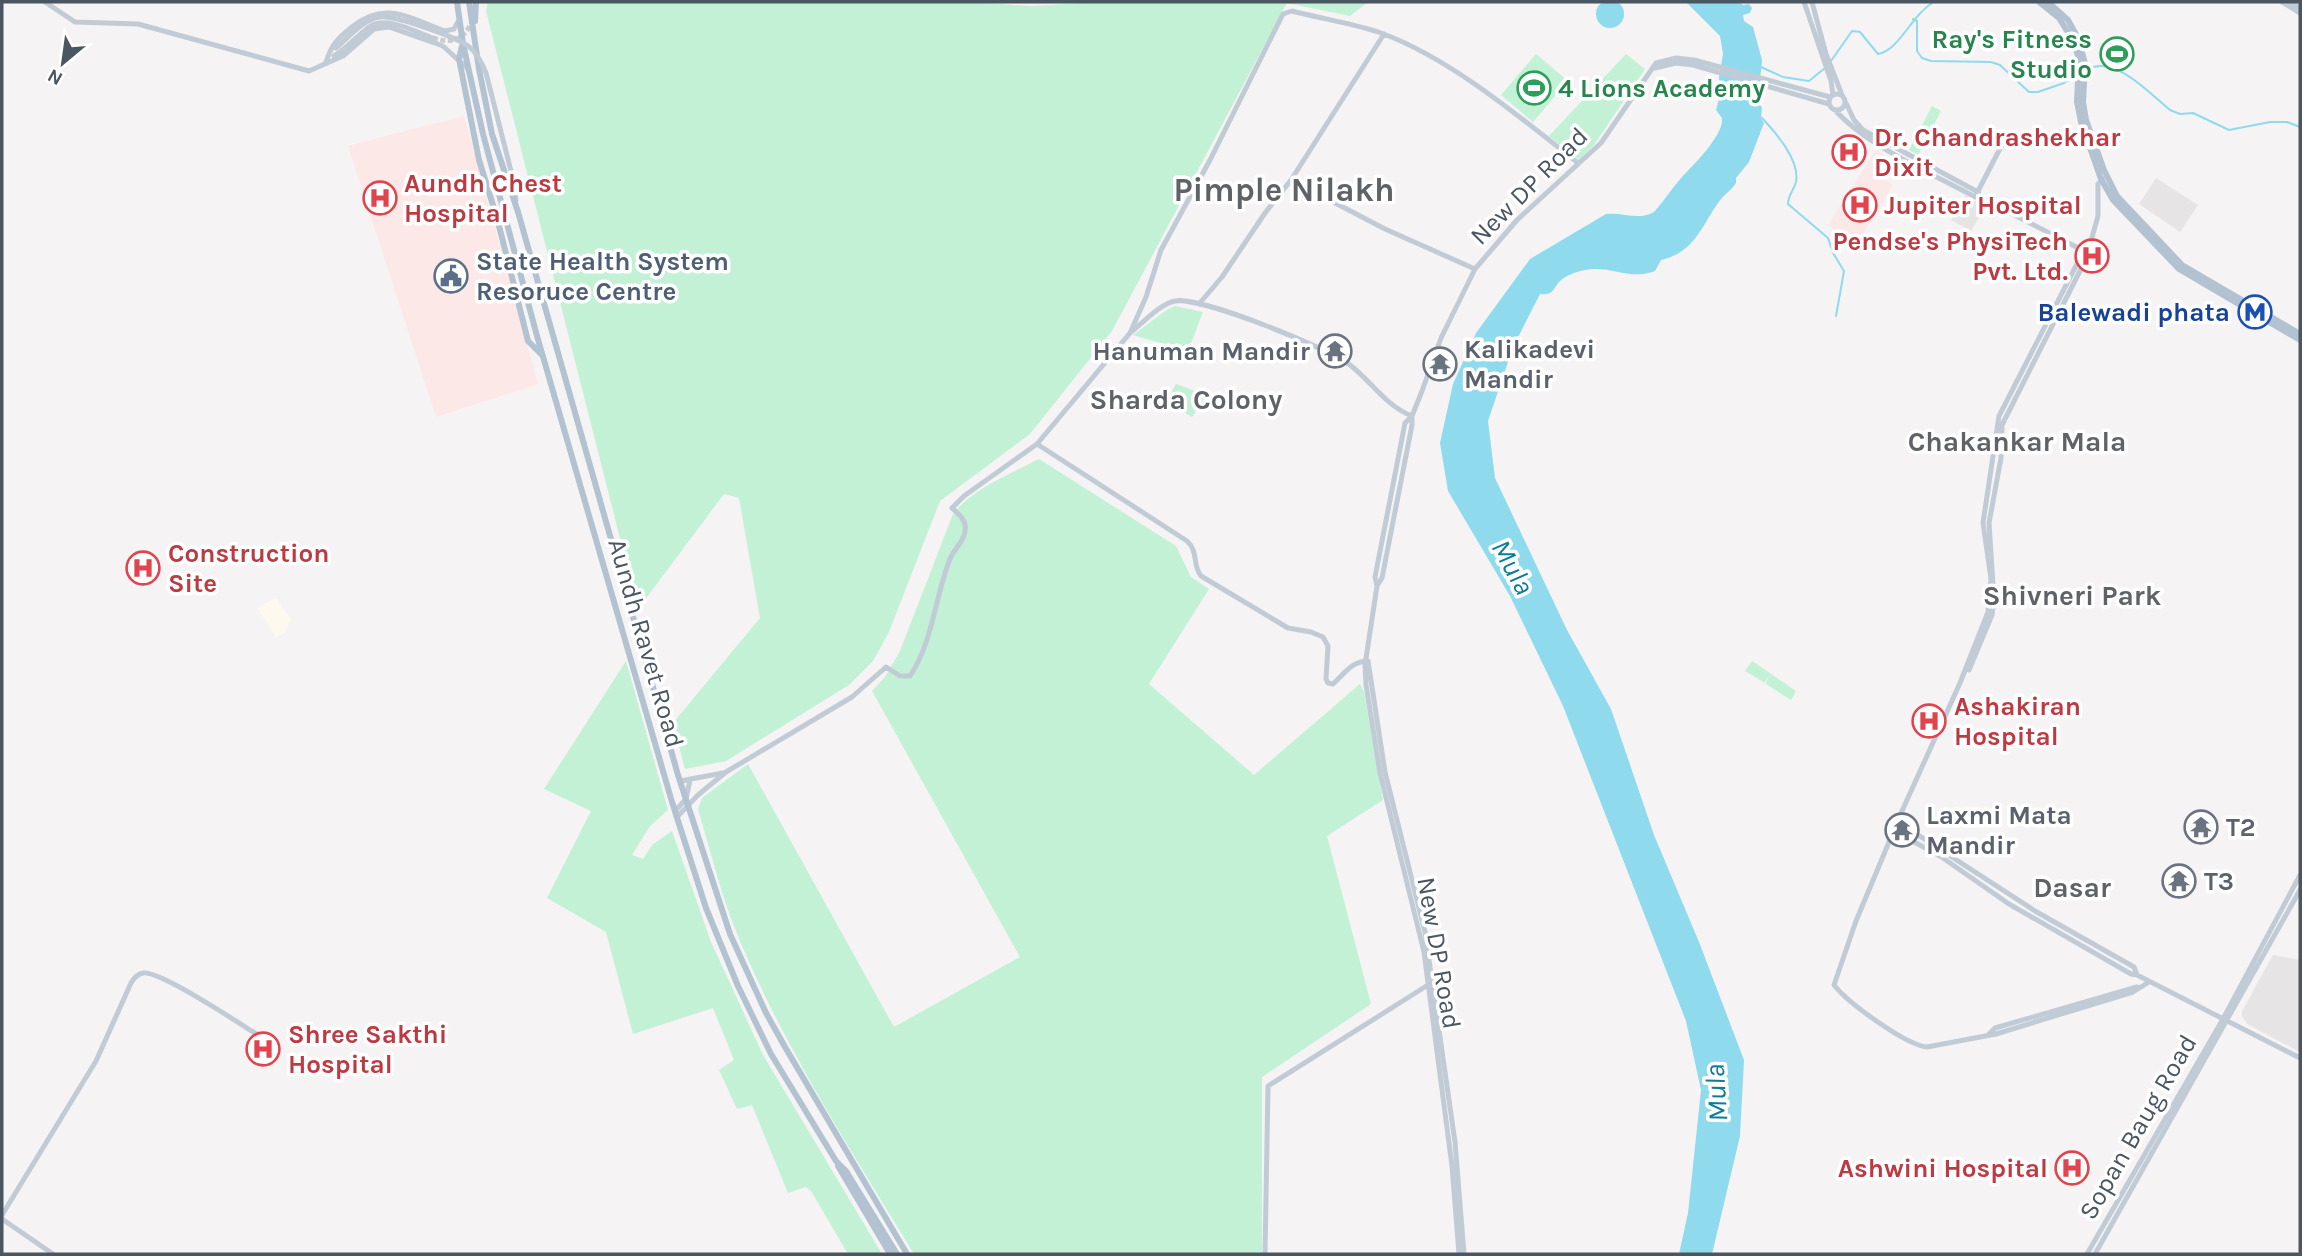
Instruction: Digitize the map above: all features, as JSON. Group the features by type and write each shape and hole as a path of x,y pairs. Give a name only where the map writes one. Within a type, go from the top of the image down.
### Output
{"main road":[{"name":"Aundh Ravet Road","path":"457,2 463,44 483,135 543,356 717,940 771,1054 897,1254"},
{"name":"Aundh Ravet Road","path":"469,2 492,134 518,212 680,781 730,934 766,1013 907,1254"},
{"path":"474,26 476,2"},
{"path":"2039,2 2067,28 2082,64"},
{"path":"2048,2 2063,14 2080,40 2082,76 2079,114 2110,190 2158,250 2179,270 2300,340"},
{"path":"463,44 459,59 479,160 497,218 528,341 543,356"},
{"path":"2110,190 2182,265 2300,334"},
{"path":"836,1161 841,1174 890,1254"}],"street":[{"path":"45,2 75,22 138,24 309,71 343,56 370,32 389,27 443,46 471,71"},
{"path":"1804,2 1819,33"},
{"path":"1812,2 1824,56 1854,120 1863,130 1978,195"},
{"path":"2282,2 2300,13"},
{"path":"2290,2 2300,8"},
{"path":"326,62 332,44 367,15 379,11 391,12 445,30 454,29 460,17"},
{"path":"1130,333 1144,302 1161,250 1210,160 1283,13 1292,11 1384,34 1454,71 1578,163"},
{"path":"326,62 336,48 370,20 379,17 403,21 452,37 469,46 482,62 486,73 512,175 518,212"},
{"path":"326,62 372,25 380,23 390,23 433,38"},
{"path":"1199,304 1222,277 1291,180 1384,34"},
{"name":"New DP Road","path":"1461,1254 1457,1162 1430,984 1425,932 1406,866 1385,772 1367,661 1377,586 1409,424 1433,356 1475,269 1517,220 1601,143 1659,61 1670,58 1694,63 1816,96 1831,98 1842,94"},
{"path":"1831,72 1831,98 1835,110 1860,134 2085,252"},
{"path":"1835,110 1843,108 1846,103"},
{"path":"1978,195 2006,137"},
{"path":"2104,178 2098,189 2098,216 2085,252 1997,424 1983,523 1991,579 1988,612 1845,948 1835,985 1880,1023 1920,1046 1988,1035 2133,992 2150,982"},
{"path":"1291,180 1385,229 1475,269"},
{"path":"677,813 726,772 852,697 886,667 901,676 910,676 918,662 938,604 950,560 965,530 964,521 952,508 964,496 1037,444 1130,333 1169,303 1179,300 1199,304 1276,330 1340,357 1400,410 1412,416"},
{"path":"1037,444 1187,541 1196,552 1196,567 1201,576 1288,628 1323,637 1328,646 1328,683 1333,684 1360,661 1367,661"},
{"path":"680,781 726,772"},
{"path":"687,803 690,779"},
{"path":"1898,822 1972,873"},
{"path":"1894,833 1972,873 2134,967 2137,975 2300,1058"},
{"path":"1912,841 1916,834"},
{"path":"2225,1020 2300,876"},
{"path":"2225,1020 2300,890"},
{"path":"53,1254 2,1217 96,1061 131,983 138,975 148,973 180,988 258,1035"},
{"path":"1265,1254 1267,1090 1271,1084 1430,984"},
{"name":"Sopan Baug Road","path":"2087,1254 2225,1020"},
{"name":"Sopan Baug Road","path":"2095,1254 2225,1020"}],"shaded area":[{"path":"464,116 538,384 436,417 348,146"},
{"name":"Jupiter Hospital","path":"1876,150 1888,157 1878,176 1893,185 1857,243 1828,225"},
{"path":"2156,178 2198,205 2180,232 2139,204"},
{"path":"1965,195 1985,207 1971,231 1951,220"},
{"path":"276,598 291,619 285,633 276,637 257,608"},
{"path":"2273,955 2300,960 2300,1052 2247,1024 2242,1016 2242,1011"}],"green space":[{"path":"488,2 971,2 1031,6 1100,2 1368,2 1350,16 1287,3 1112,331 1030,434 940,501 889,632 873,661 849,685 726,761 685,769 673,723 760,618 739,498 724,494 638,609 486,11"},
{"name":"4 Lions Academy","path":"1536,54 1568,81 1533,122 1501,95"},
{"path":"1626,54 1645,69 1594,145 1579,160 1549,136"},
{"path":"1932,106 1941,111 1918,155 1909,150"},
{"path":"1175,306 1203,312 1188,351 1133,335 1168,309"},
{"path":"1176,384 1207,395 1192,417 1166,402"},
{"path":"1039,459 1176,546 1191,577 1209,589 1149,684 1254,775 1360,684 1364,692 1383,800 1327,836 1371,1004 1262,1077 1262,1254 914,1254 821,1101 758,982 728,909 698,809 702,798 748,764 894,1027 1020,957 872,691 885,677 900,651 953,514 982,489"},
{"path":"626,661 668,810 650,826 632,855 643,859 652,845 672,831 711,942 763,1055 882,1254 848,1254 811,1191 806,1187 788,1193 752,1105 737,1109 719,1070 734,1060 713,1008 633,1034 606,932 547,898 591,811 544,789"},
{"path":"1752,661 1796,691 1791,700 1766,684 1769,675 1765,683 1745,671"}],"water":[{"path":"1610,0 1620,4 1624,14 1620,24 1610,28 1600,24 1596,14 1600,4"},
{"name":"Mula","path":"1686,2 1740,2 1743,5 1749,4 1752,8 1750,13 1743,15 1744,21 1753,27 1762,60 1758,101 1764,123 1749,162 1696,238 1682,251 1661,260 1655,271 1629,274 1603,269 1582,271 1562,279 1550,293 1540,294 1513,347 1488,421 1495,478 1567,630 1611,709 1654,835 1744,1060 1740,1136 1712,1254 1679,1254 1688,1213 1701,1090 1686,1021 1563,706 1510,596 1448,491 1440,443 1453,384 1476,333 1530,259 1606,214 1642,216 1654,212 1718,133 1722,118 1716,110 1720,95 1719,77 1723,54 1720,36"}],"waterway":[{"path":"1831,61 1852,31 1860,32 1878,54 1885,51 1899,40 1918,15 1934,2"},
{"path":"1913,19 1917,21 1917,51 1922,58 1931,61 1991,62 2000,65 2029,92 2038,92 2064,83 2077,75"},
{"path":"1761,67 1783,77 1809,81 1825,68"},
{"path":"2088,69 2110,67 2132,78 2170,110 2180,114 2193,113 2229,130 2270,122 2287,122 2300,127"},
{"path":"1762,118 1786,147 1794,165 1796,182 1788,204 1828,238 1844,271 1836,316"}],"tunnel":[{"path":"433,38 446,41 461,37 472,22"}],"place":[{"name":"Ray's Fitness Studio","path":"2117,54"},
{"name":"4 Lions Academy","path":"1534,88"},
{"name":"Dr. Chandrashekhar Dixit","path":"1849,152"},
{"name":"Aundh Chest Hospital","path":"380,198"},
{"name":"Jupiter Hospital","path":"1860,205"},
{"name":"Pendse's PhysiTech Pvt. Ltd.","path":"2092,256"},
{"name":"State Health System Resoruce Centre","path":"451,276"},
{"name":"Balewadi phata","path":"2255,312"},
{"name":"Hanuman Mandir","path":"1335,351"},
{"name":"Kalikadevi Mandir","path":"1440,364"},
{"name":"Construction Site","path":"143,568"},
{"name":"Ashakiran Hospital","path":"1929,721"},
{"name":"T2","path":"2201,827"},
{"name":"Laxmi Mata Mandir","path":"1902,830"},
{"name":"T3","path":"2179,881"},
{"name":"Shree Sakthi Hospital","path":"263,1049"},
{"name":"Ashwini Hospital","path":"2072,1168"}],"district":[{"name":"Pimple Nilakh","path":"1284,190"},
{"name":"Sharda Colony","path":"1186,399"},
{"name":"Chakankar Mala","path":"2017,441"},
{"name":"Shivneri Park","path":"2072,595"},
{"name":"Dasar","path":"2072,887"}]}
